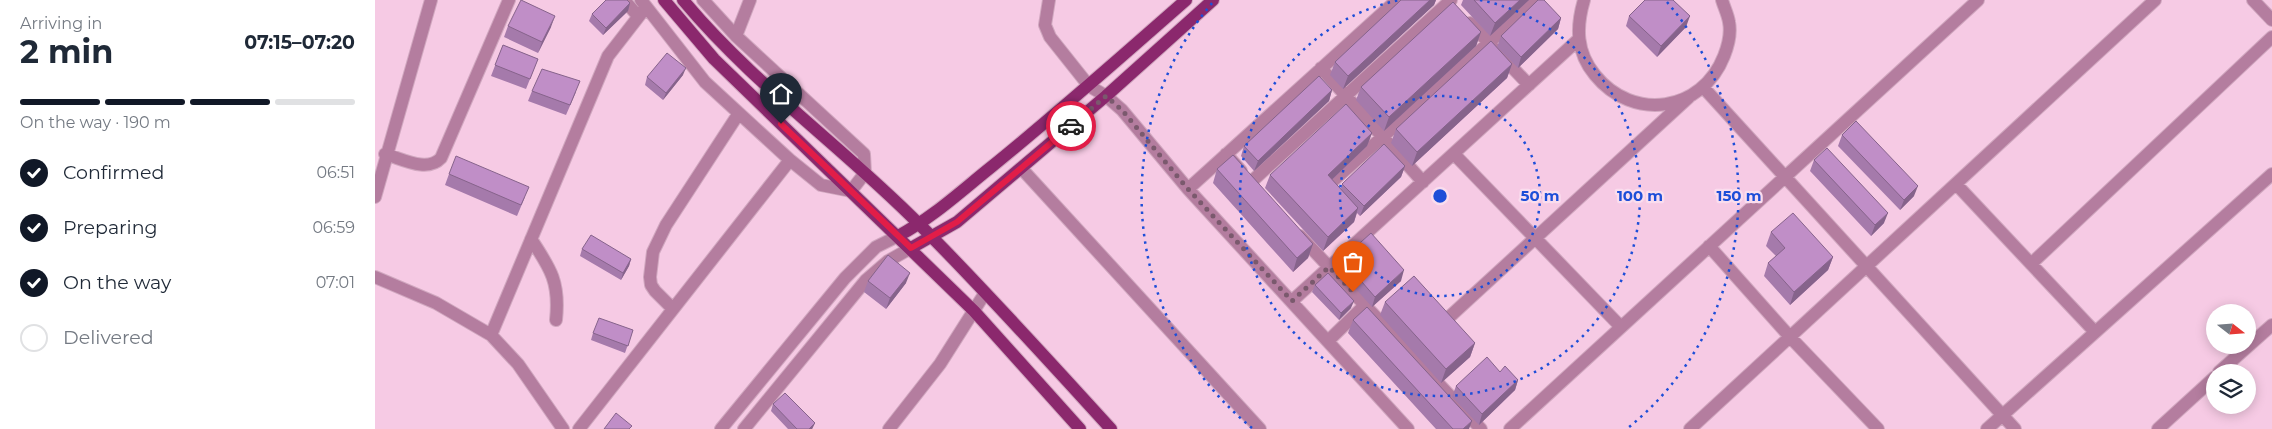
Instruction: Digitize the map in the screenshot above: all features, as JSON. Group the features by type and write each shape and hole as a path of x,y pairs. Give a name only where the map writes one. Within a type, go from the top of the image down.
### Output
{"main road":[{"path":"664,0 713,59 911,248 974,311 1080,429"},
{"path":"683,0 726,49 919,224 1111,429"},
{"path":"898,236 919,224 1089,86 1186,0"},
{"path":"911,248 932,238 957,222 1022,169 1213,0"}],"street":[{"path":"375,197 385,154 431,0"},
{"path":"385,154 426,166 435,164 441,158 509,0"},
{"path":"624,0 641,8 705,82 790,160 821,185 851,191 865,174 863,154 736,36 703,0"},
{"path":"736,36 750,0"},
{"path":"1049,0 1045,25 1050,38 1089,86 1106,96 1122,110 1188,189 1408,429"},
{"path":"1188,189 1397,0"},
{"path":"1326,187 1537,0"},
{"path":"1584,0 1579,17 1580,50 1587,65 1605,88 1624,100 1642,105 1661,105 1689,97"},
{"path":"1446,320 1689,97 1703,87 1719,68 1727,48 1729,22 1722,0"},
{"path":"1510,429 1978,0"},
{"path":"1690,429 2155,0"},
{"path":"2253,0 2272,20"},
{"path":"1226,154 1254,185 1346,96 1454,5 1529,85"},
{"path":"491,335 608,56 641,8"},
{"path":"2031,264 2272,37"},
{"path":"1292,301 1579,39"},
{"path":"1321,68 1423,182"},
{"path":"1703,87 2015,429"},
{"path":"673,309 651,285 653,252 665,225 739,113"},
{"path":"1454,154 1621,327"},
{"path":"579,429 790,160"},
{"path":"1022,169 1260,429"},
{"path":"1987,429 2272,174"},
{"path":"1956,184 2095,332"},
{"path":"1290,224 1481,429"},
{"path":"721,429 845,278 876,247 898,236"},
{"path":"531,239 546,262 556,285 558,300 556,320"},
{"path":"1709,246 1789,337 1878,429"},
{"path":"744,429 866,280 888,261 911,248"},
{"path":"375,277 436,303 491,335 518,364 556,427"},
{"path":"889,429 940,364 985,293"},
{"path":"1328,341 1365,305"},
{"path":"2228,364 2272,324"},
{"path":"2157,429 2206,384"}],"building":[{"path":"521,0 555,16 542,42 508,26"},
{"path":"606,0 627,0 630,3 606,28 592,14"},
{"path":"1401,0 1430,0 1348,76 1335,62"},
{"path":"1474,0 1520,0 1495,23"},
{"path":"1538,0 1544,0 1561,18 1521,57 1501,36"},
{"path":"1645,0 1673,0 1690,16 1661,46 1629,16"},
{"path":"1453,2 1481,32 1389,117 1361,87"},
{"path":"1491,41 1512,64 1417,152 1396,129"},
{"path":"503,45 538,59 530,79 495,65"},
{"path":"667,53 686,68 666,93 647,77"},
{"path":"542,69 580,81 570,105 532,91"},
{"path":"1319,76 1332,90 1258,161 1244,146"},
{"path":"1346,104 1372,133 1328,175 1358,208 1328,237 1270,175"},
{"path":"1856,121 1918,186 1904,200 1842,135"},
{"path":"1384,144 1405,166 1364,206 1342,184"},
{"path":"1827,148 1888,213 1875,225 1814,160"},
{"path":"1233,155 1313,244 1297,258 1217,169"},
{"path":"456,156 529,187 521,205 449,174"},
{"path":"1793,213 1833,257 1794,292 1768,263 1785,248 1771,232"},
{"path":"1371,233 1404,270 1375,297 1342,259"},
{"path":"591,235 631,259 623,273 582,249"},
{"path":"888,255 910,273 890,298 868,281"},
{"path":"1328,273 1354,301 1341,313 1315,285"},
{"path":"1414,276 1475,343 1446,369 1385,302"},
{"path":"1367,307 1472,421 1463,429 1453,429 1353,320"},
{"path":"599,318 633,330 628,346 593,333"},
{"path":"1487,357 1500,372 1505,366 1518,380 1482,414 1456,386"},
{"path":"785,393 815,423 809,429 797,429 773,404"},
{"path":"616,413 632,426 629,429 604,429"}],"way so far":[{"path":"1071,126 1106,96 1122,110 1188,189 1292,301 1329,267 1353,292"}],"route":[{"path":"781,124 911,248 932,238 957,222 1071,126"}]}
